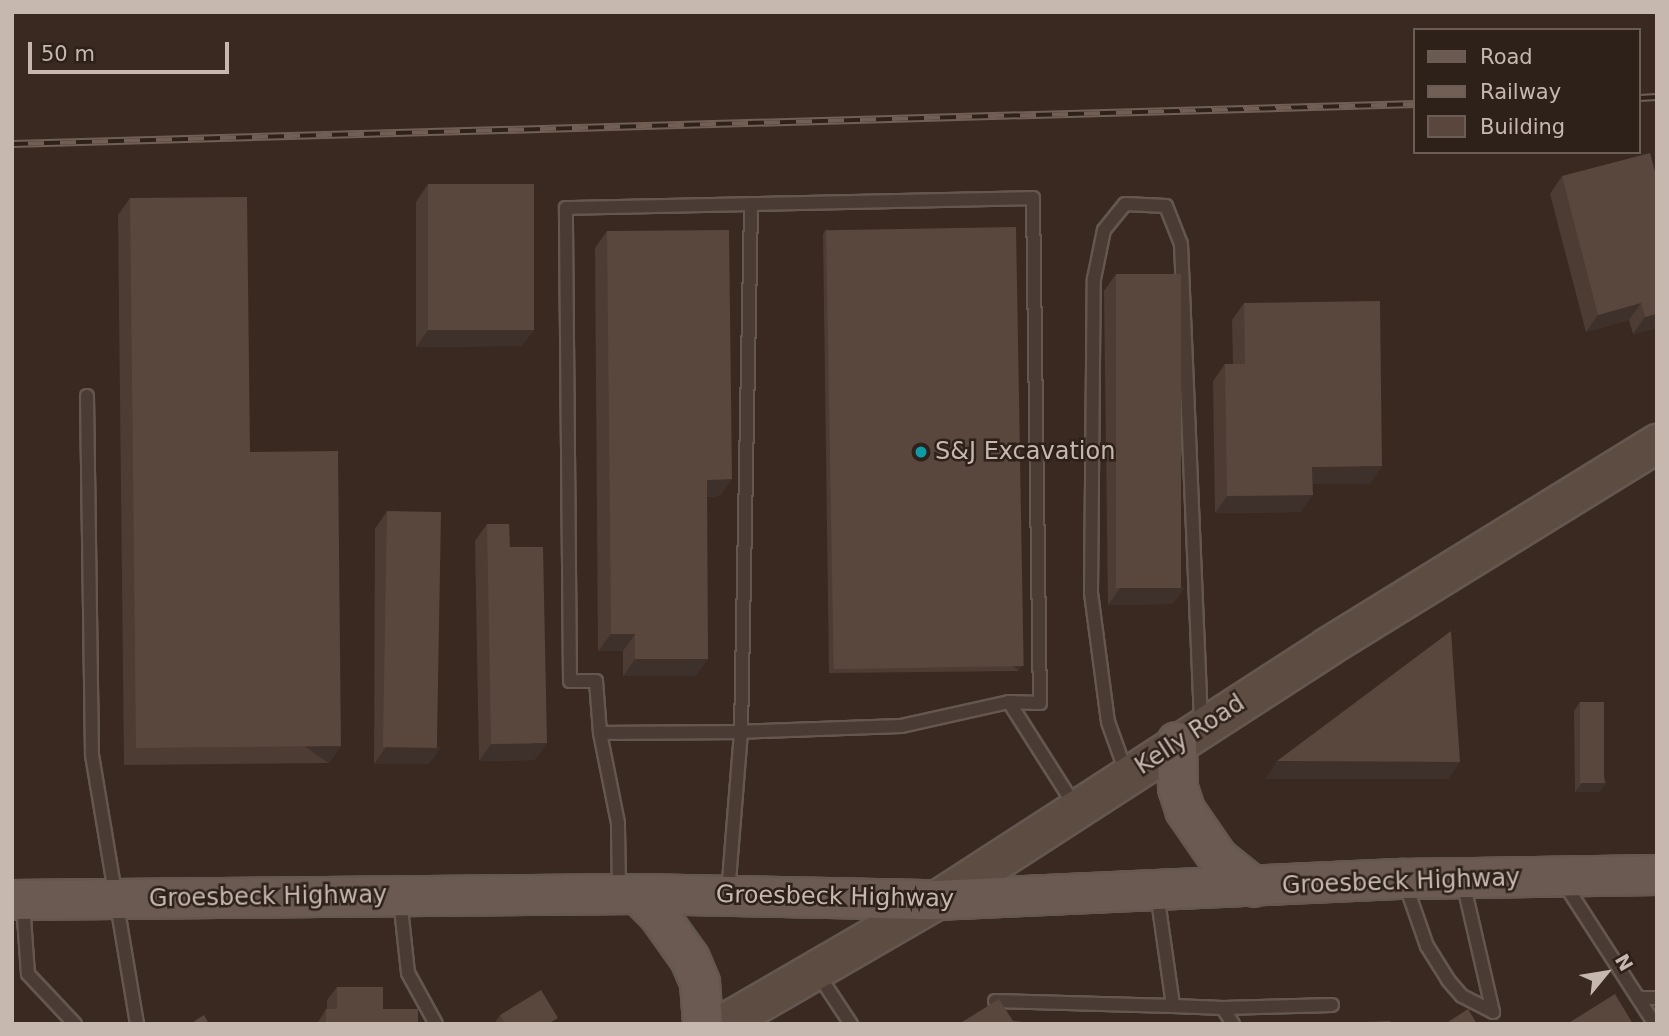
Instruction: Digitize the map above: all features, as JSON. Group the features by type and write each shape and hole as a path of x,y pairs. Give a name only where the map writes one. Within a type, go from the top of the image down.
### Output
{"main road":[{"path":"1189,734 1178,788 1185,810 1218,858 1254,887"},
{"name":"Groesbeck Highway","path":"17,900 628,894 936,900 1404,879 1657,875"},
{"path":"628,894 658,914 690,958 700,983 703,1024"}],"street":[{"name":"Kelly Road","path":"722,1024 814,968 936,900 1189,734 1657,443"}],"lane":[{"path":"600,733 741,732 901,726 1009,702 1040,703 1033,198 566,208 570,681 596,681 600,733 618,823 628,894"},
{"path":"727,897 741,732 751,204"},
{"path":"1128,776 1108,722 1091,593 1094,279 1104,230 1125,204 1166,206 1181,244 1189,734"},
{"path":"87,396 92,755 113,899 137,1024"},
{"path":"1009,702 1077,809"},
{"path":"1560,877 1655,1024"},
{"path":"1462,878 1493,1012 1500,1024"},
{"path":"1404,879 1427,946 1448,980 1462,996 1493,1012"},
{"path":"1157,889 1173,1006"},
{"path":"400,895 408,973 436,1024"},
{"path":"17,900 28,974 75,1024"},
{"path":"814,968 851,1024"},
{"path":"1639,998 1657,998"},
{"path":"995,1001 1223,1008 1332,1005"},
{"path":"1223,1008 1233,1024"}],"building":[{"path":"1650,153 1657,179 1657,314 1645,317 1641,303 1598,315 1562,176"},
{"path":"428,184 534,184 534,330 428,330"},
{"path":"247,197 250,452 338,451 341,746 136,748 130,198"},
{"name":"S&J Excavation","path":"1016,227 1024,666 834,669 826,230"},
{"path":"729,230 732,479 707,480 708,659 635,659 635,634 611,634 607,231"},
{"path":"1116,274 1181,274 1181,588 1116,588"},
{"path":"1380,301 1382,466 1312,467 1313,495 1227,496 1225,364 1245,364 1244,303"},
{"path":"387,511 441,512 437,748 383,747"},
{"path":"487,524 509,524 510,547 543,547 547,743 491,744"},
{"path":"1451,631 1460,762 1277,761"},
{"path":"1580,702 1604,702 1604,783 1580,783"},
{"path":"337,987 383,987 383,1009 418,1009 418,1024 326,1024 326,1009 337,1009"},
{"path":"541,990 558,1018 548,1024 505,1024 500,1015"},
{"path":"1615,994 1633,1024 1567,1024"},
{"path":"999,999 1013,1021 1044,1024 959,1024"},
{"path":"1468,1009 1477,1024 1445,1024"},
{"path":"204,1015 209,1024 190,1024"},
{"path":"1390,1021 1392,1024 1319,1024"}],"railway":[{"path":"1641,98 1657,97"},
{"path":"12,144 1414,104"}],"place":[{"name":"S&J Excavation","path":"921,452"}]}
